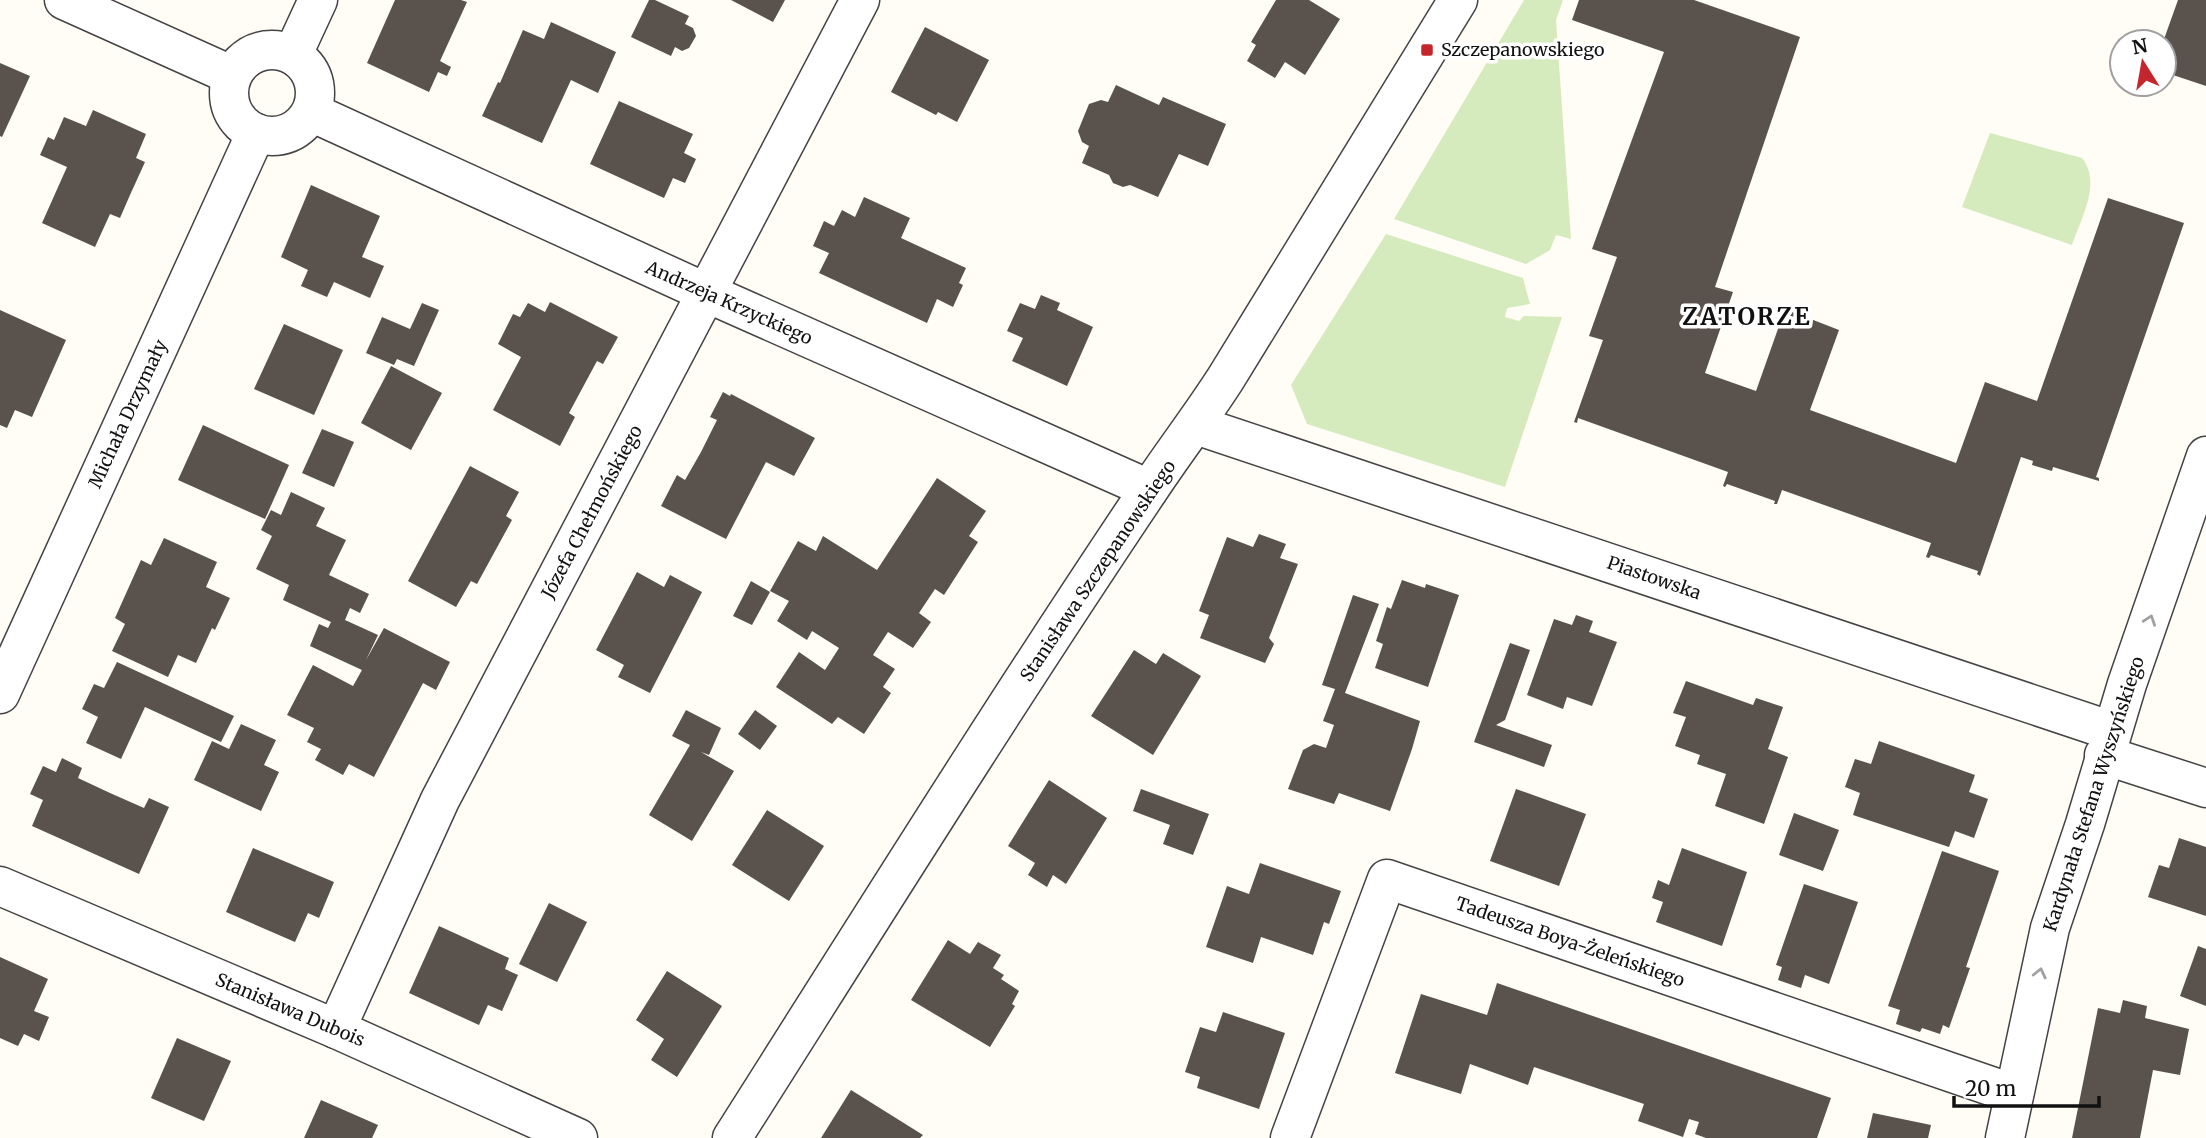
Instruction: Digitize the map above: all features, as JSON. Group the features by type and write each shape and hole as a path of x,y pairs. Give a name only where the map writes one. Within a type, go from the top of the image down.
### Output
{"street":[{"path":"64,0 231,75"},
{"path":"293,54 318,0"},
{"name":"Józefa Chełmońskiego","path":"336,1029 440,800 860,0"},
{"name":"Stanisława Szczepanowskiego","path":"732,1138 1149,489 1196,425 1458,0"},
{"path":"274,49 293,54 307,66 315,83 311,112 303,123 288,133 271,136 256,133 241,124 232,110 228,95 231,75 244,59 255,52 274,49"},
{"name":"Andrzeja Krzyckiego","path":"311,112 707,293 1149,489"},
{"name":"Michała Drzymały","path":"0,694 256,133"},
{"name":"Piastowska","path":"1196,425 2108,743 2206,788"},
{"name":"Kardynała Stefana Wyszyńskiego","path":"2005,1138 2050,928 2085,824 2108,743 2206,456"},
{"name":"Tadeusza Boya-Żeleńskiego","path":"1290,1138 1387,879 2014,1094"},
{"name":"Stanisława Dubois","path":"0,886 336,1029 578,1138"}],"green space":[{"path":"1524,0 1563,0 1556,20 1571,239 1556,235 1550,250 1526,264 1394,219"},
{"path":"1990,133 2082,158 2088,168 2090,189 2072,245 1962,207"},
{"path":"1386,234 1523,278 1530,304 1507,308 1505,317 1519,321 1524,316 1562,317 1505,487 1307,424 1291,385"}],"building":[{"path":"395,0 467,2 440,61 451,67 447,76 438,72 429,92 367,63"},
{"path":"649,0 655,0 689,16 685,24 693,28 696,36 689,48 682,51 675,47 671,56 631,37"},
{"path":"731,0 785,0 773,22"},
{"path":"1276,0 1309,0 1340,19 1305,75 1285,62 1275,78 1247,61 1256,45 1251,42"},
{"path":"1579,0 1694,0 1800,37 1715,287 1733,292 1705,373 1756,391 1785,309 1839,330 1810,410 1956,463 1985,382 2037,401 2108,198 2184,223 2096,477 2099,481 2053,467 2052,471 2032,465 2033,461 2021,457 1980,576 1978,571 1931,555 1926,557 1931,543 1782,490 1777,504 1774,504 1775,501 1727,484 1723,486 1728,472 1578,418 1577,423 1574,422 1603,340 1589,336 1617,257 1592,249 1664,52 1572,20"},
{"path":"2178,0 2206,0 2206,86 2178,77 2178,28 2168,28"},
{"path":"551,22 616,52 598,93 571,80 542,143 482,116 523,30 544,39"},
{"path":"925,27 989,60 957,122 938,112 936,115 891,92"},
{"path":"0,63 30,76 2,137 0,136"},
{"path":"1116,85 1159,105 1163,97 1226,124 1208,166 1179,154 1158,197 1130,185 1123,187 1113,183 1109,175 1082,163 1089,146 1082,142 1078,131 1089,104 1101,100 1108,102"},
{"path":"619,101 693,134 684,153 696,159 685,183 673,178 664,198 590,164"},
{"path":"93,110 146,134 136,158 145,162 120,218 110,214 95,247 42,223 67,167 40,155 48,137 54,140 64,117 86,126"},
{"path":"311,185 380,216 362,257 384,266 370,298 334,282 327,297 301,286 308,270 281,257"},
{"path":"864,197 910,218 901,238 966,268 959,283 963,285 953,307 937,299 927,323 819,273 829,253 813,246 824,221 834,226 842,210 855,217"},
{"path":"1041,295 1060,303 1057,310 1093,327 1067,386 1012,361 1023,338 1007,331 1020,303 1035,309"},
{"path":"550,302 618,337 603,364 597,361 569,413 575,417 560,446 493,410 521,357 498,344 513,314 520,317 528,303 545,312"},
{"path":"422,303 439,310 414,366 397,359 394,365 366,353 382,317 410,329"},
{"path":"0,310 66,340 32,417 15,410 7,428 0,425"},
{"path":"284,324 343,350 314,415 254,389"},
{"path":"391,366 442,393 411,450 361,423"},
{"path":"723,392 815,438 794,476 766,462 726,539 661,506 677,475 685,480 701,452 717,420 710,417"},
{"path":"203,425 289,465 265,519 178,480"},
{"path":"322,429 354,442 334,487 302,473"},
{"path":"470,466 519,492 506,516 512,520 477,584 471,581 456,607 408,581"},
{"path":"937,478 986,511 969,536 978,542 944,595 935,589 919,613 931,622 913,648 888,632 873,655 895,669 883,687 891,693 864,734 838,717 832,724 776,687 799,652 825,670 839,648 812,631 807,640 777,621 789,601 770,591 798,541 816,551 823,536 877,570"},
{"path":"291,492 325,508 316,526 346,540 329,575 369,594 360,613 350,608 345,620 378,635 366,660 384,628 450,662 436,690 423,683 374,777 349,764 343,775 315,760 321,749 307,742 314,728 287,715 313,665 353,686 362,670 310,646 319,624 328,628 331,622 283,600 289,585 256,569 272,536 261,530 271,510 281,515"},
{"path":"1259,534 1286,544 1280,558 1298,564 1269,638 1274,644 1265,663 1200,638 1209,615 1199,611 1227,537 1253,547"},
{"path":"164,538 217,562 206,587 230,598 196,663 178,655 168,677 112,651 125,624 115,618 141,560 151,565"},
{"path":"637,572 664,587 670,575 702,592 650,693 618,677 624,665 596,650"},
{"path":"1402,580 1425,588 1426,584 1459,595 1428,687 1375,668 1383,644 1376,641 1387,607 1391,609"},
{"path":"751,581 770,592 752,625 733,616"},
{"path":"1353,595 1379,604 1345,693 1420,721 1390,811 1339,793 1334,804 1288,789 1303,750 1314,744 1326,748 1334,725 1323,721 1335,689 1322,685"},
{"path":"1576,615 1593,621 1589,632 1617,642 1592,706 1567,697 1563,709 1527,695 1554,619 1572,625"},
{"path":"1510,643 1530,650 1505,720 1496,725 1552,745 1544,767 1474,742"},
{"path":"1134,650 1156,664 1163,653 1201,676 1153,755 1091,716"},
{"path":"117,662 234,716 221,742 145,707 121,759 86,743 98,717 82,709 94,684 104,688"},
{"path":"1686,681 1753,705 1756,698 1783,707 1768,749 1788,757 1764,824 1715,806 1726,774 1697,764 1700,755 1675,746 1686,717 1673,713"},
{"path":"686,710 721,728 709,755 701,752 734,771 692,841 649,815 690,745 672,736"},
{"path":"755,710 777,726 760,750 738,734"},
{"path":"241,724 276,740 264,765 279,772 261,811 194,780 212,741 229,749"},
{"path":"1879,741 1975,775 1969,792 1988,799 1974,838 1955,831 1949,847 1853,815 1860,793 1845,787 1855,759 1871,764"},
{"path":"62,758 82,768 78,778 110,793 144,808 149,798 169,807 139,874 32,826 43,800 30,794 43,766 56,772"},
{"path":"1049,780 1107,818 1066,884 1053,875 1047,887 1028,875 1035,863 1008,846"},
{"path":"1141,789 1209,814 1193,855 1163,844 1170,825 1133,811"},
{"path":"1516,789 1586,814 1559,886 1490,861"},
{"path":"767,810 824,846 789,901 732,865"},
{"path":"1794,813 1839,830 1823,871 1779,855"},
{"path":"2179,838 2206,847 2206,916 2148,897 2159,865 2169,868"},
{"path":"253,848 334,882 319,918 308,913 295,942 226,912"},
{"path":"1682,848 1747,872 1722,946 1656,922 1663,902 1652,898 1658,880 1669,885"},
{"path":"1942,851 1999,871 1966,967 1970,968 1949,1028 1943,1025 1940,1034 1922,1028 1920,1032 1896,1024 1900,1010 1888,1006"},
{"path":"1260,863 1341,891 1329,924 1324,922 1313,955 1261,937 1253,963 1206,947 1227,886 1249,894"},
{"path":"1804,884 1858,902 1829,984 1805,975 1801,988 1778,980 1782,967 1776,965"},
{"path":"549,903 587,922 557,982 519,964"},
{"path":"439,926 509,958 505,969 518,975 502,1011 488,1005 479,1025 409,993"},
{"path":"948,940 970,954 978,942 1001,955 993,968 1004,975 1001,979 1019,991 1012,1004 1015,1006 990,1047 911,1000"},
{"path":"2198,946 2206,949 2206,1006 2180,996"},
{"path":"0,957 48,979 34,1011 49,1017 39,1041 24,1034 18,1046 0,1038"},
{"path":"667,971 722,1006 677,1077 651,1060 664,1039 636,1020"},
{"path":"1497,983 1831,1098 1817,1138 1706,1138 1695,1134 1699,1122 1689,1119 1683,1137 1638,1121 1644,1104 1534,1067 1528,1085 1470,1064 1461,1094 1395,1073 1421,994 1487,1015"},
{"path":"2123,1000 2147,1006 2145,1018 2189,1029 2180,1075 2153,1070 2140,1138 2072,1138 2098,1008 2120,1013"},
{"path":"1223,1012 1285,1033 1259,1109 1197,1088 1200,1077 1185,1072 1200,1027 1216,1032"},
{"path":"177,1038 231,1061 204,1121 151,1098"},
{"path":"851,1090 923,1135 920,1138 821,1138"},
{"path":"321,1100 378,1125 372,1138 304,1138"},
{"path":"1873,1113 1931,1125 1928,1138 1867,1138"}],"place":[{"name":"Szczepanowskiego","path":"1427,50"}],"district":[{"name":"ZATORZE","path":"1747,317"}]}
